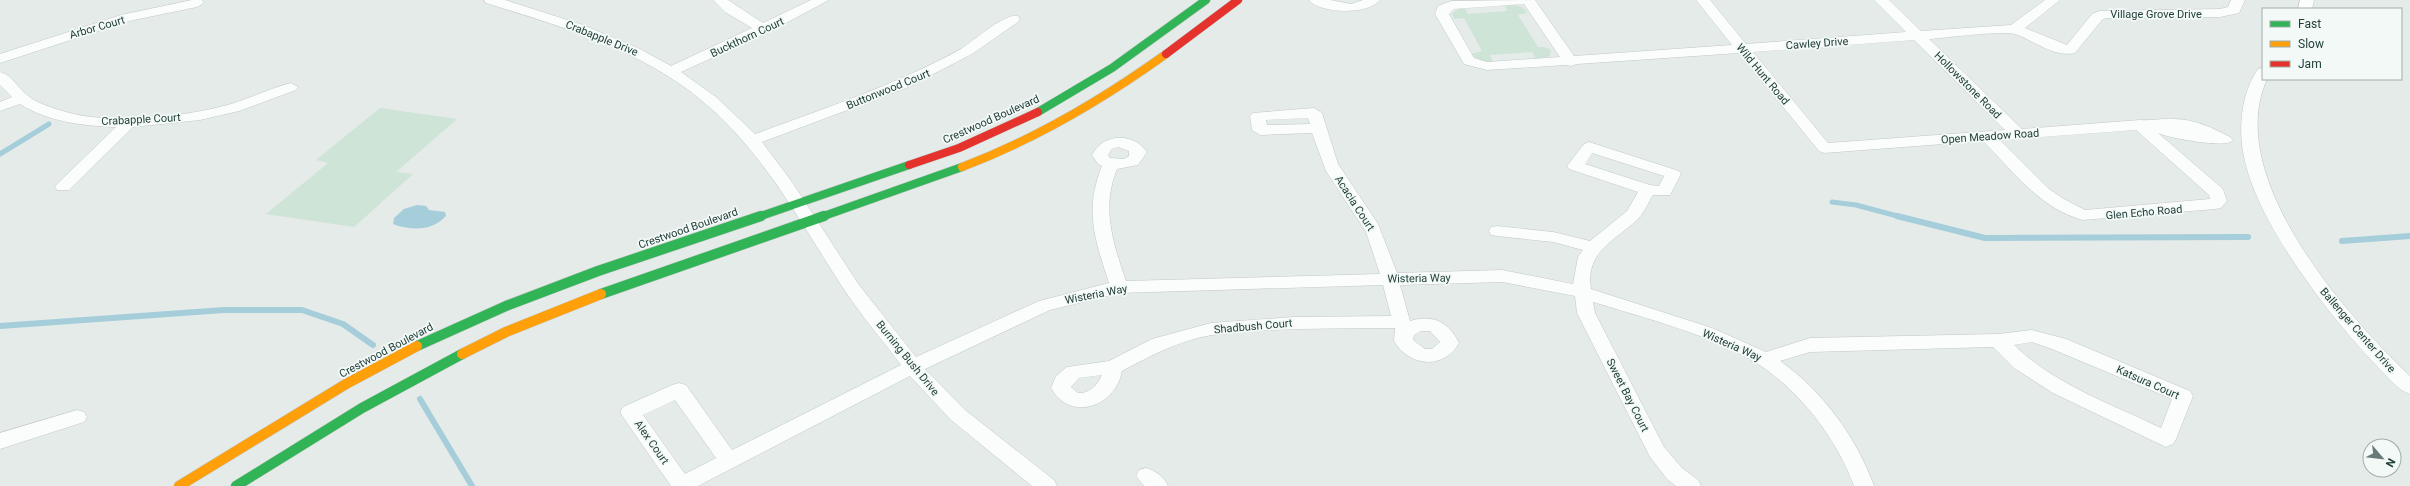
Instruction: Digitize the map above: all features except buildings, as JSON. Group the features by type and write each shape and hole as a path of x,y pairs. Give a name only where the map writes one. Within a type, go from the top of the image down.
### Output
{"main road":[{"name":"Crestwood Boulevard","path":"178,486 346,384 425,342 506,306 598,271 959,148 1042,111 1080,88 1206,0"},
{"path":"236,486 362,408 429,370 506,332 601,294 812,222 980,160 1059,123 1120,86 1238,0"}],"street":[{"name":"Crabapple Drive","path":"491,0 592,32 628,46 672,71 712,100 754,140 800,203"},
{"path":"720,0 730,9 764,29"},
{"name":"Buckthorn Court","path":"672,71 764,29 822,0"},
{"path":"1316,0 1350,8 1360,7 1372,0"},
{"path":"1527,0 1571,62"},
{"name":"Cawley Drive","path":"1527,0 1451,5 1443,9 1442,14 1469,61 1487,66 1571,62 2015,29"},
{"name":"Wild Hunt Road","path":"1703,0 1824,148"},
{"name":"Hollowstone Road","path":"1881,0 2017,133"},
{"path":"2015,29 2053,0"},
{"name":"Village Grove Drive","path":"2015,29 2056,47 2070,50 2097,17 2104,14 2220,13 2234,10 2238,0"},
{"name":"Arbor Court","path":"0,59 126,18 197,3"},
{"name":"Buttonwood Court","path":"754,140 901,85 967,51 1013,19"},
{"name":"Ballenger Center Drive","path":"2262,74 2255,86 2251,105 2252,147 2254,168 2272,208 2294,248 2331,302 2385,364 2410,387"},
{"name":"Crabapple Court","path":"0,76 22,98 36,107 62,116 94,122 165,120 235,108 268,98 291,86"},
{"path":"0,107 22,98"},
{"path":"63,187 131,122"},
{"name":"Open Meadow Road","path":"1824,148 2017,133 2148,125 2180,134 2225,140 2252,147"},
{"name":"Glen Echo Road","path":"1986,136 2054,202 2069,211 2083,215 2215,204 2219,200 2217,193 2148,125"},
{"name":"Acacia Court","path":"1319,128 1325,150 1334,170 1366,215 1375,233 1403,327"},
{"path":"1589,147 1673,174 1664,191 1648,190 1633,185 1575,166 1589,147"},
{"path":"1112,164 1100,191 1100,225 1119,287"},
{"path":"1497,231 1553,237 1593,247 1633,214 1648,190"},
{"name":"Burning Bush Drive","path":"800,203 848,282 912,367 945,403 1047,486"},
{"name":"Sweet Bay Court","path":"1593,247 1581,279 1586,313 1657,452 1675,474 1691,486"},
{"name":"Wisteria Way","path":"912,367 1011,319 1045,305 1119,287 1502,276 1525,279 1582,293 1694,329 1764,359 1786,376 1828,422 1849,453 1864,486"},
{"name":"Shadbush Court","path":"1113,367 1159,344 1211,329 1294,322 1403,327"},
{"name":"Katsura Court","path":"1764,359 1810,345 1998,340 2032,336 2059,344 2183,396 2166,439 2060,388 2021,363 1998,340"},
{"name":"Alex Court","path":"729,461 679,390 630,412 682,485 729,461 912,367"},
{"path":"0,441 77,417"}],"green space":[{"path":"1505,5 1518,6 1525,10 1527,13 1518,15 1538,47 1545,47 1551,50 1550,56 1536,59 1532,52 1490,55 1493,62 1487,62 1476,58 1471,54 1482,51 1464,18 1454,19 1452,13 1460,8 1465,9 1468,14 1507,11"},
{"path":"380,108 457,119 396,172 413,174 354,227 266,214 328,163 316,160"}],"water":[{"path":"417,205 426,206 429,210 445,212 446,216 434,225 428,227 407,228 393,224 394,218 404,209"}],"waterway":[{"path":"0,154 49,124"},
{"path":"1832,202 1856,205 1901,217"},
{"path":"1897,216 1901,217"},
{"path":"1901,217 1985,238 2248,237"},
{"path":"2342,241 2410,236"},
{"path":"0,326 224,310 302,310 343,324 373,345"},
{"path":"420,399 472,486"}],"traffic: fast":[{"path":"1038,112 1112,68 1206,0"},
{"path":"417,346 506,306 598,271 909,165"},
{"path":"601,294 962,167"},
{"path":"236,486 362,408 462,354"}],"traffic: slow":[{"path":"962,167 1016,145 1068,118 1118,88 1166,54"},
{"path":"462,354 506,332 601,294"},
{"path":"179,486 346,384 417,346"}],"traffic: jam":[{"path":"1166,54 1238,0"},
{"path":"909,165 959,148 1038,112"}]}
